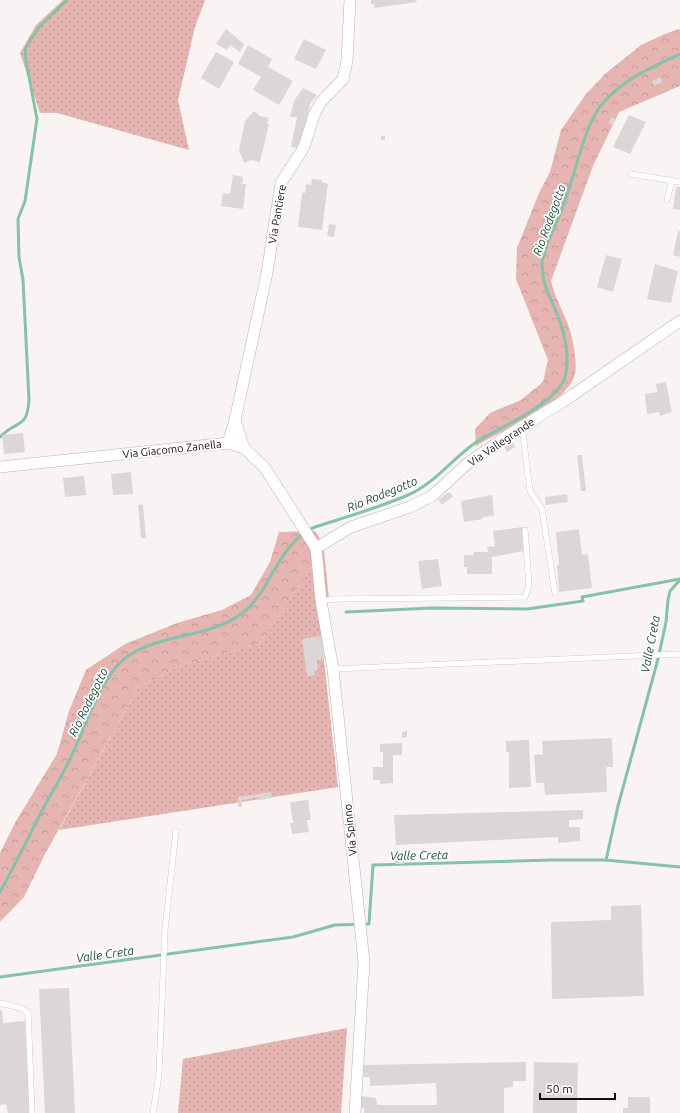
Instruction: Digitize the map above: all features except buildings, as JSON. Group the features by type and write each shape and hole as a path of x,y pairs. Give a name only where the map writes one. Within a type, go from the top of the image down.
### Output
{"street":[{"name":"Via Pantiere","path":"228,443 235,420 267,273 281,183 304,147 314,115 321,102 343,79 347,62 350,0"},
{"name":"Via Vallegrande","path":"316,548 351,527 410,507 432,496 468,463 522,426 564,401 680,321"},
{"path":"235,420 244,448"},
{"name":"Via Giacomo Zanella","path":"0,467 228,443 244,448 265,468 316,548"},
{"name":"Via Spinno","path":"316,548 321,601 333,669 364,962 355,1113"}],"lane":[{"path":"631,174 680,182"},
{"path":"667,200 672,180"},
{"path":"522,426 530,491 542,509 555,593"},
{"path":"321,601 336,598 525,597 529,585 525,530"},
{"path":"333,669 680,654"},
{"path":"153,1113 159,1074 164,943 176,831"},
{"path":"0,1003 21,1008 28,1013 32,1113"}],"green space":[{"path":"63,0 205,0 195,27 178,100 189,150 57,113 40,113 20,53 36,25"},
{"path":"680,29 680,86 619,112 593,166 551,281 555,295 568,323 572,338 576,363 574,377 558,398 545,408 476,446 475,429 490,413 521,400 543,382 548,360 516,279 517,248 539,193 550,172 561,130 586,94 605,74 641,45 667,33"},
{"path":"315,531 322,542 324,550 259,644 179,666 138,688 45,854 24,897 0,922 0,853 16,821 57,754 69,711 86,670 125,644 177,623 222,610 251,595 270,562 279,532"},
{"path":"324,550 329,599 321,633 338,787 59,830 138,688 179,666 259,644"},
{"path":"347,1028 341,1113 178,1113 183,1059"}],"waterway":[{"path":"0,437 6,431 23,420 26,416 29,400 23,280 19,257 18,219 25,201 37,119 25,49 40,26 67,0"},
{"name":"Rio Rodegotto","path":"0,892 69,762 89,714 103,686 120,662 144,647 217,627 244,612 261,592 284,555 303,534 315,527 385,504 418,490 435,478 475,443 539,406 551,397 560,387 565,377 567,362 566,345 560,321 545,286 542,262 546,247 569,190 581,149 591,123 603,103 611,94 639,74 680,54"},
{"path":"346,612 432,608 527,609 583,601 582,597 680,579"},
{"name":"Valle Creta","path":"606,860 618,806 658,659 666,622 670,591 680,580"},
{"name":"Valle Creta","path":"0,977 293,937 335,925 369,924 373,865 606,860 680,867"}]}
